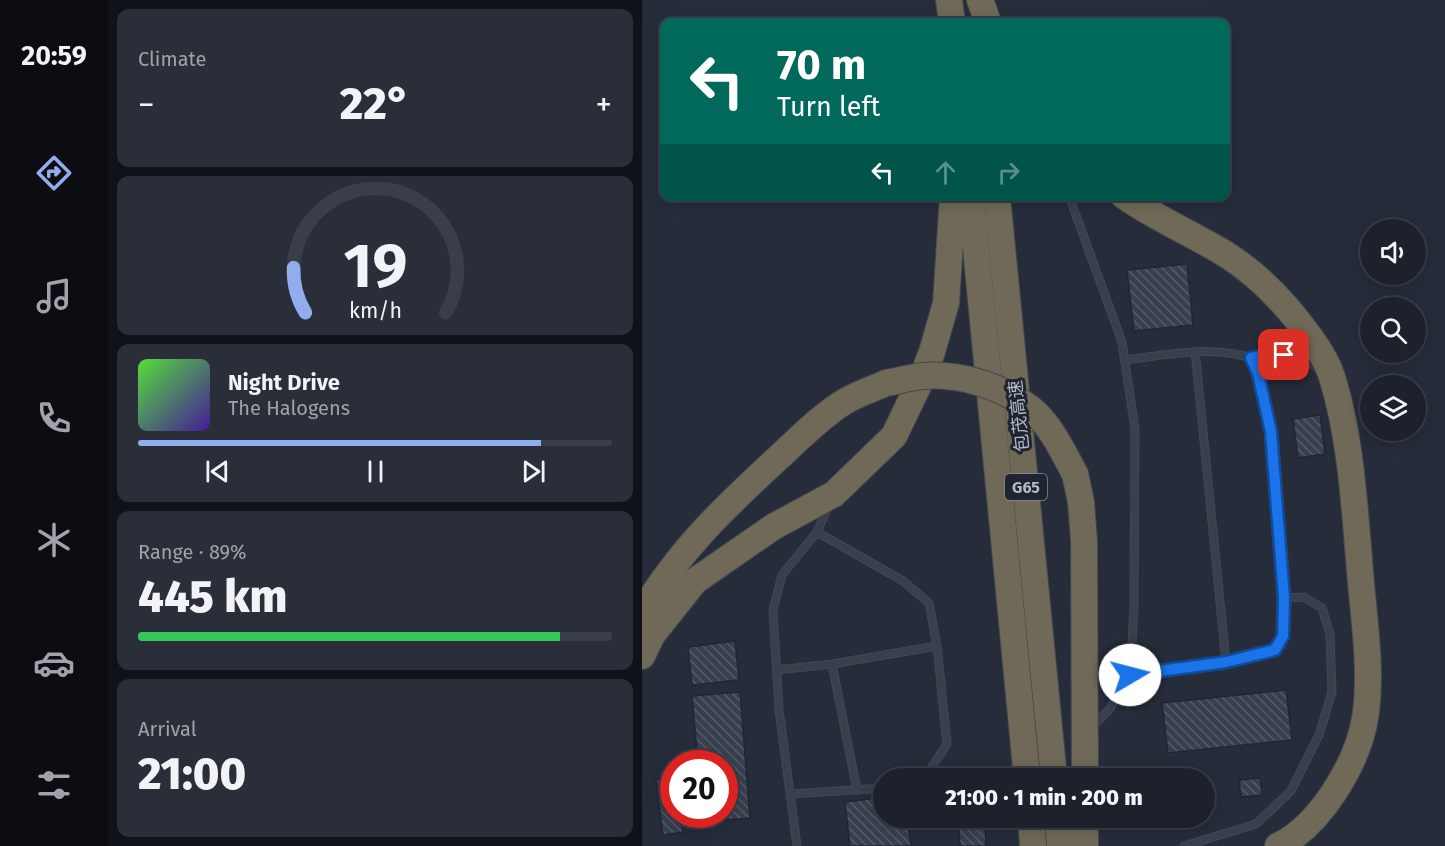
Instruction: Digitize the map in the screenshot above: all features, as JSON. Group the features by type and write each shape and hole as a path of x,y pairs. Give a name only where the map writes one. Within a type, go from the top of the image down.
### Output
{"highway":[{"path":"949,0 951,18"},
{"path":"975,0 977,18"},
{"path":"980,0 987,18"},
{"path":"642,656 652,635 695,581 773,527 834,494 894,436 922,378 946,303 953,201"},
{"name":"包茂高速","path":"971,201 1026,768"},
{"name":"包茂高速","path":"997,201 1053,768"},
{"path":"1131,201 1145,211 1227,255 1269,287 1311,339 1332,374 1346,440 1359,561 1368,665 1365,719 1350,764 1323,808 1289,841 1278,846"},
{"path":"642,613 659,584 702,530 805,434 844,402 886,383 924,376 962,378 998,389 1032,410 1053,435 1075,474 1081,502 1084,541 1085,768"},
{"path":"1031,828 1033,846"},
{"path":"1059,828 1060,846"},
{"path":"1085,828 1085,846"}],"lane":[{"path":"1072,201 1122,342 1135,429 1134,608 1130,675 1109,710 1084,736"},
{"path":"1124,360 1195,351 1231,352 1251,358 1270,354 1299,357 1332,374"},
{"path":"1195,351 1226,662"},
{"path":"1130,675 1226,662 1275,650 1283,636 1284,598 1271,432 1258,373 1251,358"},
{"path":"797,846 779,710 773,610 782,575 817,532 834,494"},
{"path":"817,532 903,581 929,603 937,646 947,744 931,768"},
{"path":"1184,846 1256,824 1291,791 1319,735 1332,692 1329,633 1323,608 1304,597 1284,598"},
{"path":"777,670 832,664 937,646"},
{"path":"832,664 857,790"},
{"path":"791,794 873,789"}],"building":[{"path":"1187,264 1193,325 1134,331 1127,270"},
{"path":"1320,415 1325,454 1298,458 1293,419"},
{"path":"735,641 739,680 692,685 688,647"},
{"path":"1286,690 1292,740 1168,753 1162,703"},
{"path":"740,692 750,818 738,819 738,750 697,750 692,696"},
{"path":"1260,778 1262,795 1241,797 1239,780"},
{"path":"656,780 660,780 660,811"},
{"path":"873,798 873,828 908,828 911,846 850,846 845,802"},
{"path":"662,828 682,828 683,832 663,835"},
{"path":"959,828 985,828 986,846 960,846"}],"route":[{"path":"1130,675 1226,662 1275,650 1283,636 1284,598 1271,432 1258,373 1251,358 1270,354 1284,355"}]}
